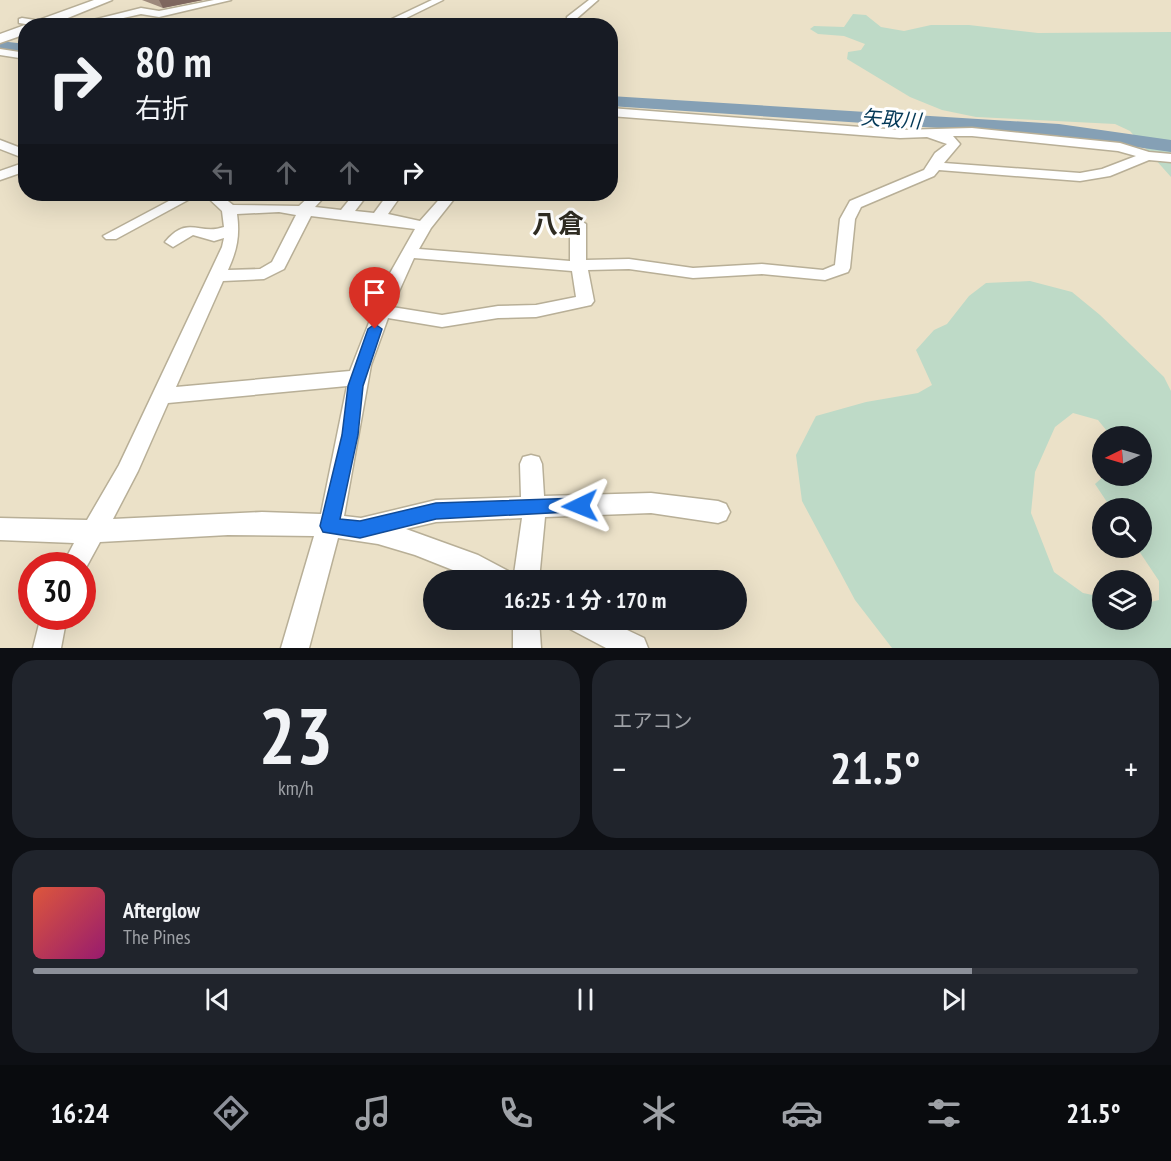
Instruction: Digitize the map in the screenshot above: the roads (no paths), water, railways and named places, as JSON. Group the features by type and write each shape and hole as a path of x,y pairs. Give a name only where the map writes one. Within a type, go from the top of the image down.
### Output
{"main road":[{"path":"48,18 106,0"},
{"path":"0,39 18,30"}],"street":[{"path":"109,18 141,11 159,14 227,0"},
{"path":"399,18 439,0"},
{"path":"571,18 594,0"},
{"path":"0,52 18,55"},
{"path":"409,253 495,262 579,265 618,263 693,273 762,269 815,275 836,272 845,262 845,230 855,204 928,173 936,166 940,156 954,144 948,138 929,134 618,113"},
{"path":"929,134 952,131 987,133 1061,143 1120,147 1148,156 1171,158"},
{"path":"0,144 18,152"},
{"path":"936,166 1080,177 1105,173 1148,156"},
{"path":"0,176 18,169"},
{"path":"111,236 180,201"},
{"path":"204,201 230,220"},
{"path":"81,552 127,471 230,247 230,220 216,201"},
{"path":"217,276 264,274 278,265 303,212 313,201"},
{"path":"344,215 355,201"},
{"path":"378,218 390,201"},
{"path":"296,648 329,526 350,435 357,378 382,311 409,253 424,226 445,201"},
{"path":"173,242 190,230 214,236 230,220 279,208 378,218 424,226"},
{"path":"382,311 442,321 498,312 536,311 585,301 576,248 578,224"},
{"path":"161,396 357,378"},
{"path":"527,570 534,507 531,464"},
{"path":"360,529 436,511 651,503 718,512"},
{"path":"0,529 92,532 223,526 329,526 360,529 421,544 481,570"},
{"path":"47,648 51,630"},
{"path":"526,630 527,648"},
{"path":"599,630 634,648"}],"waterway":[{"name":"矢取川","path":"0,46 18,48"},
{"name":"矢取川","path":"618,102 1059,130 1171,146"}],"district":[{"name":"八倉","path":"558,223"}]}
